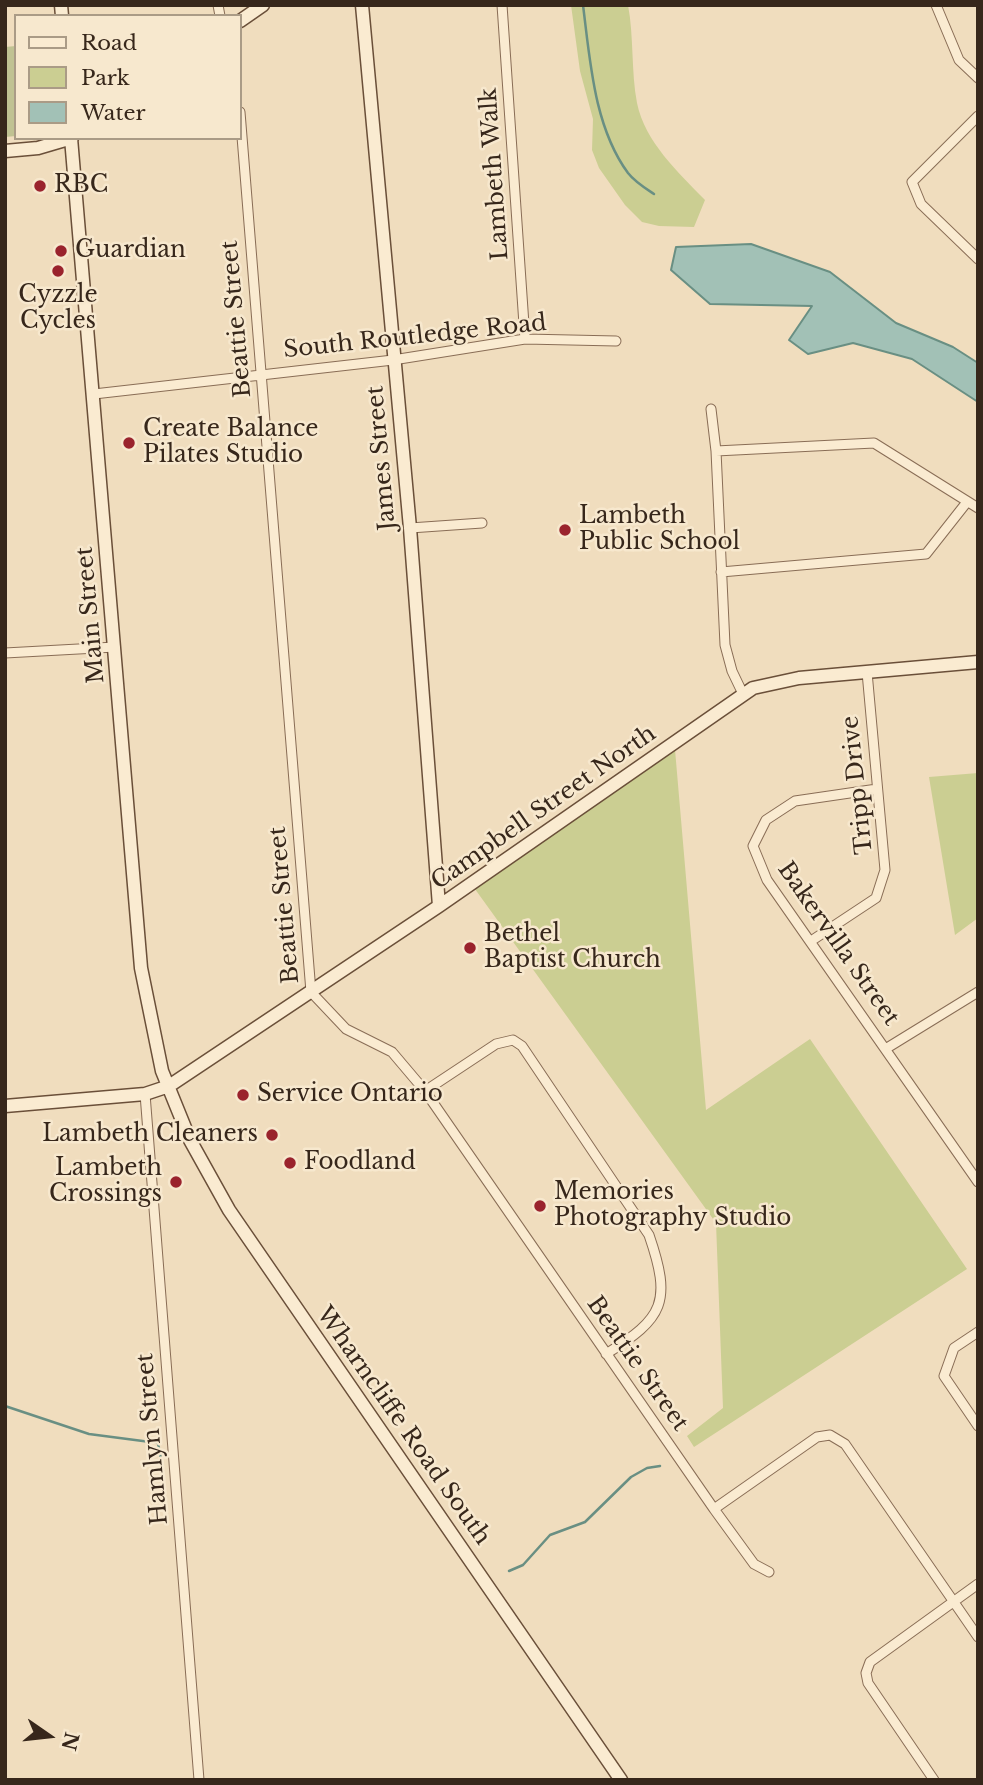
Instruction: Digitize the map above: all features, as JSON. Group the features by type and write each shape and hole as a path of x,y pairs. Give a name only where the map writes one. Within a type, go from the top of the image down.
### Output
{"street":[{"path":"242,20 263,5"},
{"name":"James Street","path":"362,5 410,528 439,906"},
{"name":"Lambeth Walk","path":"502,5 525,339"},
{"path":"936,5 959,60 978,78"},
{"path":"978,116 912,182 921,204 978,259"},
{"name":"Beattie Street","path":"242,138 311,992 346,1029 392,1052 425,1091 714,1509 754,1564 769,1572"},
{"path":"5,151 38,148 64,140"},
{"name":"Main Street","path":"71,140 141,968 162,1071 169,1086"},
{"name":"South Routledge Road","path":"94,394 393,360 525,339 616,341"},
{"path":"711,409 716,451 725,645 732,671 743,694"},
{"path":"716,451 874,443 978,508"},
{"path":"721,572 926,554 967,502"},
{"path":"410,528 482,523"},
{"path":"5,653 115,647"},
{"name":"Campbell Street North","path":"5,1106 145,1094 169,1086 439,906 753,688 799,678 978,662"},
{"name":"Tripp Drive","path":"811,942 876,898 886,870 867,672"},
{"name":"Bakervilla Street","path":"877,789 795,802 766,820 753,846 767,880 887,1048 978,1182"},
{"path":"887,1048 978,992"},
{"path":"425,1091 496,1044 513,1040 522,1046 649,1236 660,1266 661,1298 654,1318 640,1333 606,1354"},
{"name":"Wharncliffe Road South","path":"169,1086 190,1140 229,1210 621,1780"},
{"name":"Hamlyn Street","path":"145,1094 199,1780"},
{"path":"978,1332 954,1348 944,1376 978,1426"},
{"path":"714,1509 817,1437 830,1435 845,1444 978,1637"},
{"path":"933,1780 867,1683 866,1673 870,1662 978,1584"}],"green space":[{"path":"571,5 628,5 635,91 641,117 664,156 705,200 694,227 659,226 642,222 625,205 599,168 592,150 593,119 580,71"},
{"path":"14,46 14,136 5,137 5,47"},
{"path":"674,738 706,1110 810,1039 967,1269 694,1447 687,1436 723,1408 716,1223 467,878"},
{"path":"978,773 978,918 955,935 929,777"}],"water":[{"path":"751,244 830,272 896,323 953,347 978,363 978,402 912,359 853,343 808,354 789,340 812,306 710,304 671,270 676,247"}],"waterway":[{"path":"583,5 595,92 608,135 628,173 654,194"},
{"path":"5,1406 89,1434 158,1443 163,1471"},
{"path":"509,1571 523,1565 550,1535 585,1522 631,1477 647,1468 660,1466"}],"place":[{"name":"RBC","path":"40,186"},
{"name":"Guardian","path":"61,251"},
{"name":"Cyzzle Cycles","path":"58,271"},
{"name":"Create Balance Pilates Studio","path":"129,443"},
{"name":"Lambeth Public School","path":"565,530"},
{"name":"Bethel Baptist Church","path":"470,948"},
{"name":"Service Ontario","path":"243,1095"},
{"name":"Lambeth Cleaners","path":"272,1135"},
{"name":"Foodland","path":"290,1163"},
{"name":"Lambeth Crossings","path":"176,1182"},
{"name":"Memories Photography Studio","path":"540,1206"}]}
